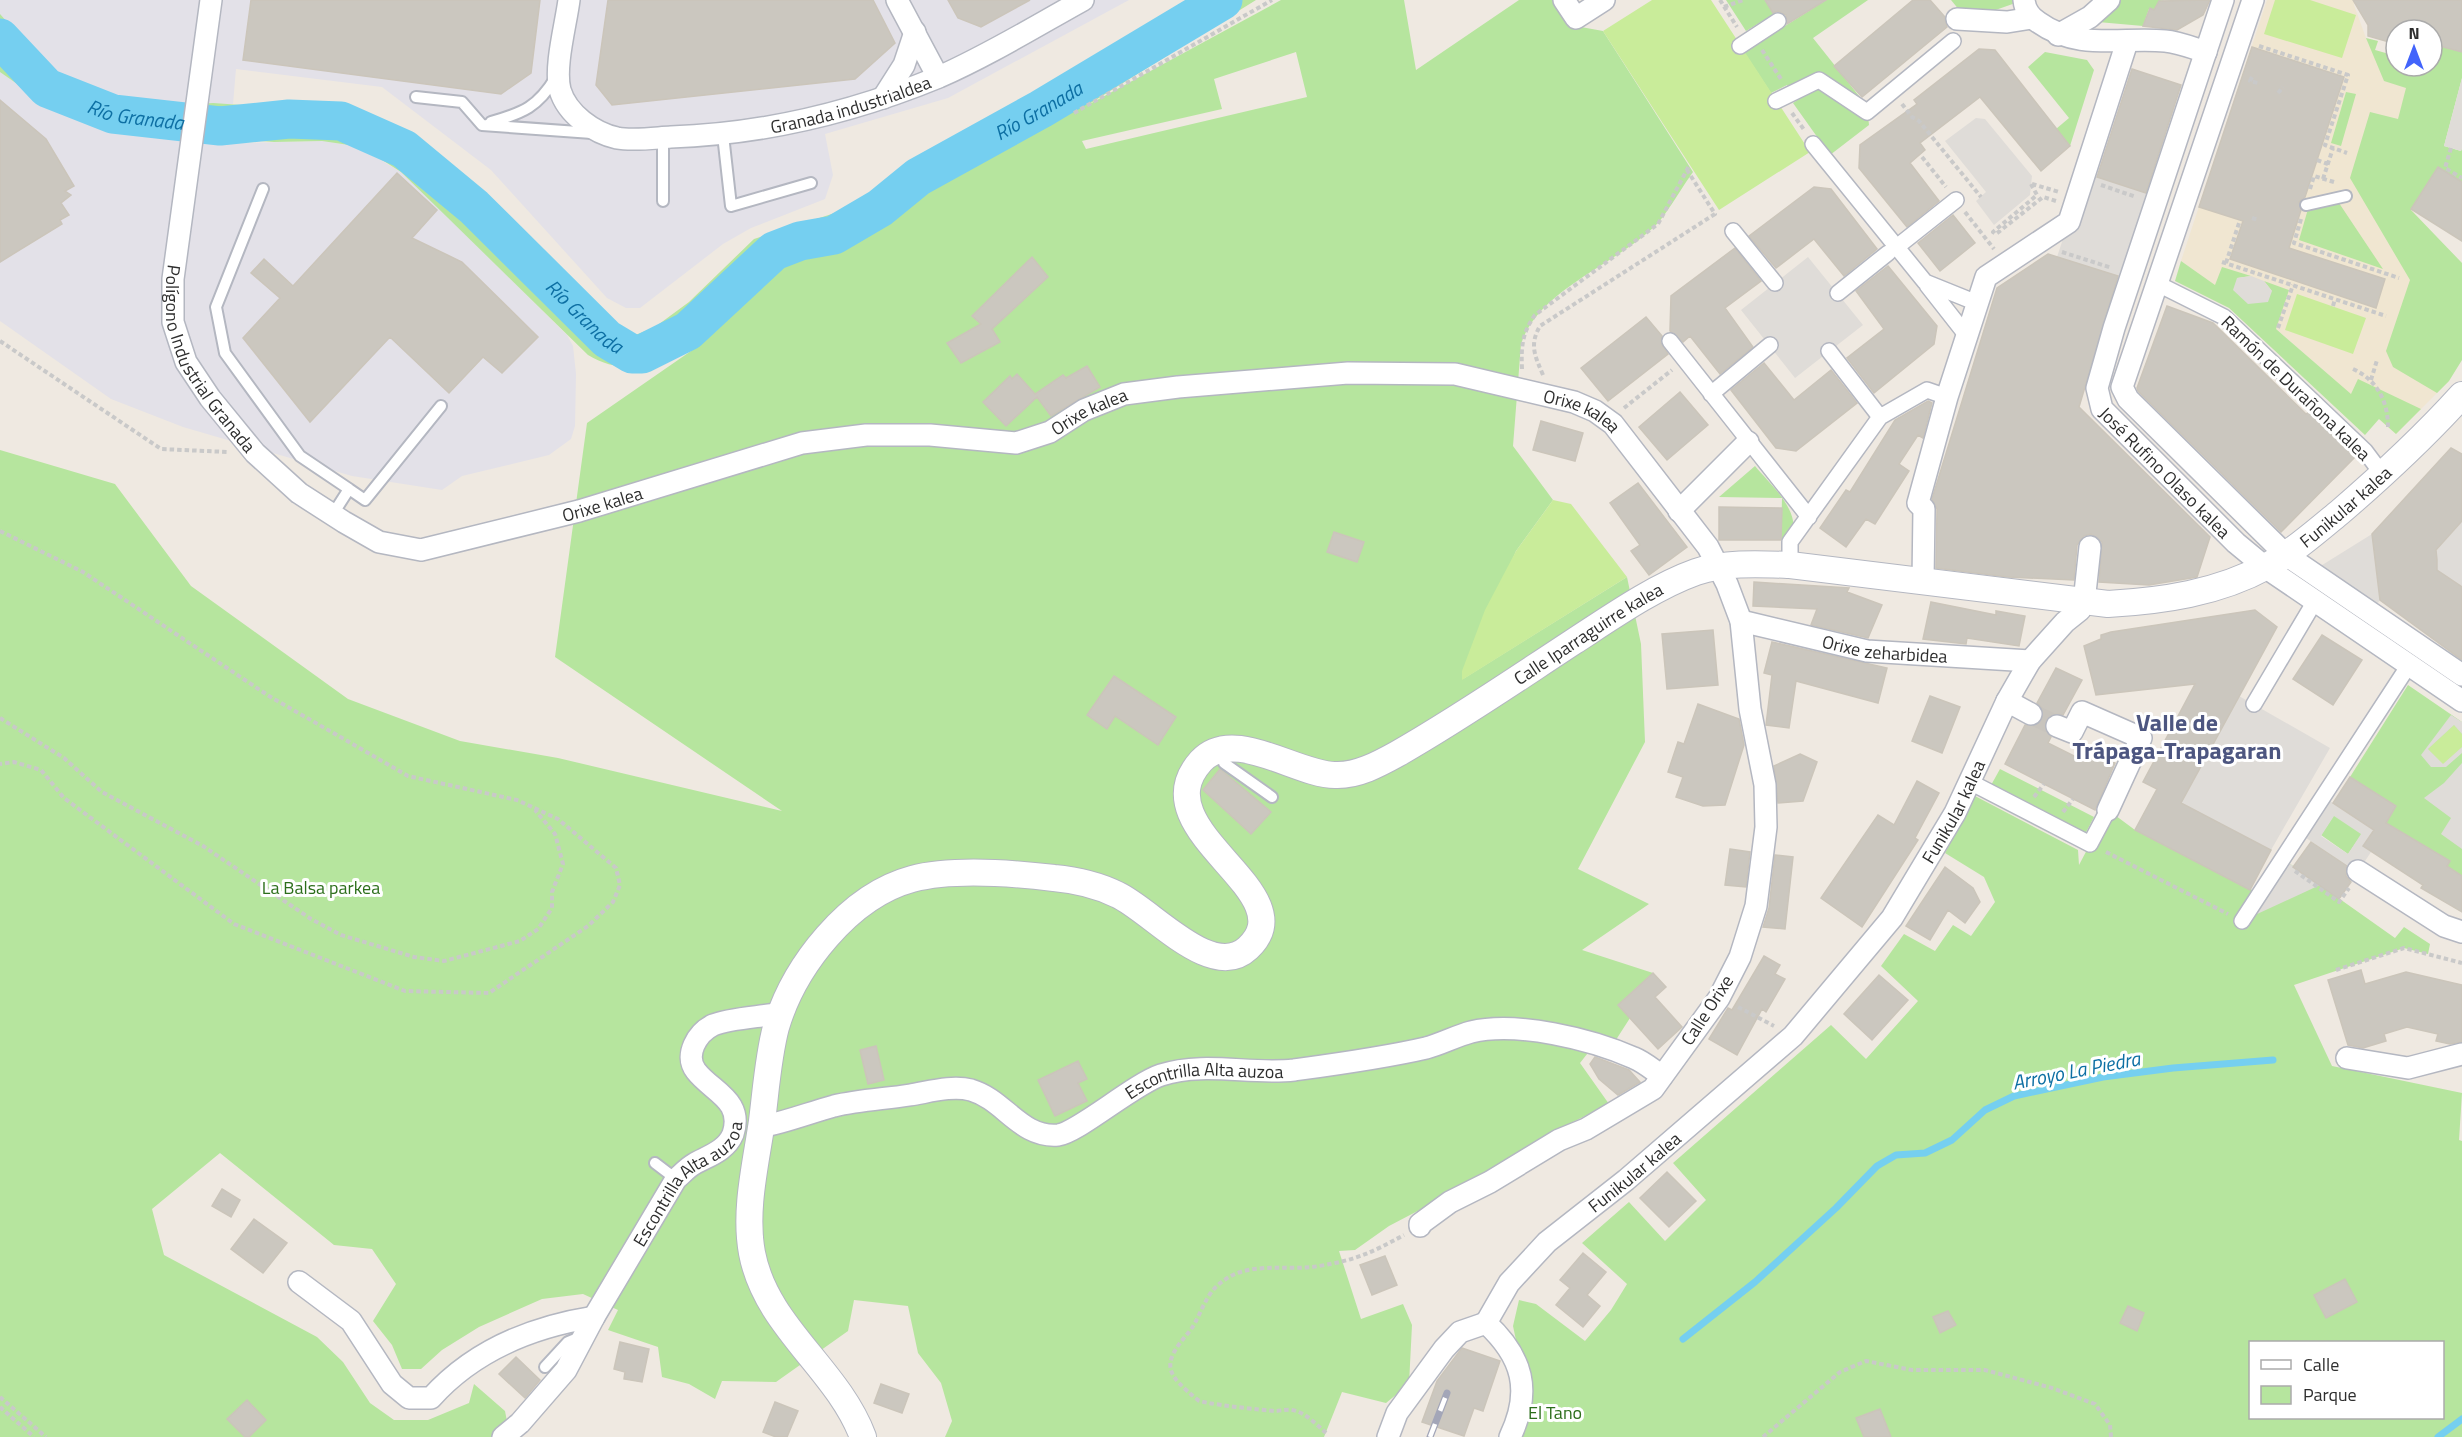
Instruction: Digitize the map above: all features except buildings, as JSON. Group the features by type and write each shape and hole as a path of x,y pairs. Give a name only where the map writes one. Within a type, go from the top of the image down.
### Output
{"street":[{"name":"Polígono Industrial Granada","path":"211,0 173,279 173,322 186,362 210,398 255,453 299,493 339,518"},
{"name":"Granada industrialdea","path":"569,0 560,90 579,118 601,134 619,138 723,135 773,127 883,98 973,62 1083,0"},
{"path":"897,0 938,77"},
{"path":"1564,0 1576,18 1604,0"},
{"path":"2058,35 2090,17 2109,0"},
{"name":"José Rufino Olaso kalea","path":"2223,0 2132,274 2097,388 2102,410 2227,535 2276,561 2462,675"},
{"name":"José Rufino Olaso kalea","path":"2253,0 2122,387 2128,399 2315,601 2462,701"},
{"path":"1957,19 2007,22 2028,9 2058,35 2088,41 2166,41 2206,52"},
{"path":"1747,41 1778,21"},
{"path":"883,98 904,65 915,33"},
{"path":"1782,97 1819,80 1867,112 1953,41"},
{"path":"1923,580 1924,509 1918,502 1947,397 1986,277 2069,222 2127,42"},
{"path":"1813,144 1967,336"},
{"path":"1904,242 1956,200"},
{"path":"1733,231 1775,283"},
{"path":"1838,293 1888,253"},
{"path":"1925,282 1977,303"},
{"name":"Ramón de Durañona kalea","path":"2156,283 2224,317 2365,451 2383,475"},
{"path":"1670,341 1809,517"},
{"path":"1711,394 1770,345"},
{"path":"1830,351 1881,417"},
{"name":"Orixe kalea","path":"339,518 379,542 421,550 579,511 802,443 866,435 930,435 1016,443 1050,432 1084,410 1124,394 1178,387 1348,373 1455,374 1574,402 1609,421 1708,547 1741,621"},
{"path":"1790,565 1790,542 1881,417 1927,390 1947,397"},
{"name":"Funikular kalea","path":"1486,1323 1509,1283 1547,1242 1626,1179 1793,1036 1892,918 1970,782 2007,700 2030,661 2065,622 2080,610 2083,602 2108,604 2171,598 2233,581 2276,561 2383,475 2462,394"},
{"path":"1679,512 1748,442"},
{"path":"2083,602 2090,547"},
{"name":"Calle Iparraguirre kalea","path":"1221,750 1249,750 1327,775 1353,774 1393,756 1428,736 1619,612 1697,572 1718,568 1752,564 1790,565 2083,602"},
{"path":"2254,704 2315,601"},
{"name":"Orixe zeharbidea","path":"1741,621 1867,651 2030,661"},
{"name":"Calle Orixe","path":"1420,1226 1450,1202 1490,1182 1559,1140 1586,1129 1653,1089 1719,998 1740,957 1749,932 1755,906 1766,826 1765,785 1750,709 1741,621"},
{"path":"2242,921 2409,665"},
{"path":"2007,700 2031,714"},
{"path":"1970,782 2090,844 2141,738 2082,712 2072,732 2057,726"},
{"name":"Escontrilla Alta auzoa","path":"863,1437 852,1410 779,1318 767,1299 752,1253 750,1212 770,1054 781,1013 802,972 815,953 857,909 892,887 911,879 936,875 1000,874 1078,881 1100,887 1137,905 1184,942 1206,955 1229,958 1239,954 1256,938 1260,927 1259,907 1246,884 1198,829 1187,802 1192,774 1209,754 1221,750"},
{"path":"2359,872 2444,926 2462,932"},
{"name":"Escontrilla Alta auzoa","path":"503,1437 520,1423 566,1370 594,1317 676,1179 692,1165 719,1152 732,1136 735,1122 726,1096 696,1071 692,1048 698,1035 713,1025 781,1013"},
{"name":"Escontrilla Alta auzoa","path":"761,1127 798,1119 835,1106 942,1089 971,1090 995,1103 1021,1126 1036,1133 1060,1135 1159,1075 1185,1069 1292,1070 1398,1054 1471,1032 1506,1029 1563,1036 1605,1048 1635,1058 1662,1076"},
{"path":"2347,1058 2408,1068 2462,1054"},
{"path":"299,1282 351,1321 392,1384 409,1398 431,1398 452,1375 501,1343 563,1322 594,1317"},
{"path":"1388,1437 1396,1413 1444,1349 1460,1332 1486,1323 1504,1339 1516,1360 1521,1377 1521,1409 1510,1437"}],"lane":[{"name":"Granada industrialdea","path":"482,125 516,115 530,108 545,96 560,72"},
{"path":"416,97 462,102 482,125"},
{"name":"Granada industrialdea","path":"482,125 601,134"},
{"path":"723,135 731,206 811,183"},
{"path":"663,138 663,201"},
{"path":"263,189 216,307 225,353 300,456 365,500 441,406"},
{"path":"2306,205 2346,196"},
{"path":"339,518 349,489"},
{"path":"1221,750 1224,763 1272,797"},
{"path":"655,1163 676,1179"},
{"path":"545,1367 568,1342 584,1335"}],"path":[{"path":"1074,113 1272,0"},
{"path":"1720,0 1813,144"},
{"path":"1724,7 1743,0"},
{"path":"2259,46 2349,75 2325,145 2347,153"},
{"path":"2252,77 2250,81 2258,83"},
{"path":"2278,93 2283,87"},
{"path":"1892,92 1981,197"},
{"path":"2323,178 2333,148"},
{"path":"2451,148 2445,168 2462,178"},
{"path":"2317,160 2328,164"},
{"path":"1522,388 1521,344 1526,328 1535,315 1658,224 1688,168 1716,214 1548,319 1535,335 1533,352 1554,397"},
{"path":"2337,183 2314,176 2294,243 2399,278"},
{"path":"2078,195 2043,197 1995,234 1994,232 2037,195 2031,184 2078,195 2155,204"},
{"path":"2252,218 2259,220"},
{"path":"2240,220 2224,262 2257,276 2293,285 2386,316"},
{"path":"2036,243 2132,274"},
{"path":"2278,328 2293,285"},
{"path":"2333,306 2335,299"},
{"path":"0,341 161,449 255,453"},
{"path":"1609,421 1685,360"},
{"path":"2371,380 2377,360"},
{"path":"2354,369 2371,380 2386,403 2388,427"},
{"path":"0,531 83,572 269,696 408,776 517,800 558,819 616,868 620,885 613,902 588,926 489,993 405,991 234,924 64,798 41,770 14,762 0,764"},
{"path":"0,718 64,758 102,792 203,846 311,918 341,935 414,957 444,961 520,941 538,929 552,908 552,892 563,864 555,834 534,808"},
{"path":"2090,844 2242,921"},
{"path":"2282,862 2339,902 2359,872"},
{"path":"2336,970 2404,948 2462,963"},
{"path":"1719,998 1793,1036"},
{"path":"1326,1433 1302,1413 1290,1409 1277,1411 1200,1402 1173,1378 1171,1364 1174,1347 1191,1330 1217,1285 1242,1272 1270,1266 1316,1267 1362,1258 1420,1226"},
{"path":"1763,1437 1840,1372 1866,1361 1912,1370 1985,1370 2052,1388 2095,1404 2110,1425 2111,1437"},
{"path":"0,1397 46,1437"},
{"path":"0,1407 34,1437"}],"shaded area":[{"path":"0,0 1129,0 948,98 825,134 833,175 825,199 751,228 723,244 640,308 626,308 607,298 491,170 382,87 236,69 233,104 213,104 210,144 322,141 349,145 379,159 401,172 567,335 573,346 576,374 575,426 571,439 549,455 462,476 442,490 352,476 183,427 111,399 0,321"},
{"path":"2267,0 2355,0 2354,5 2366,38 2378,41 2375,50 2384,53 2384,78 2412,78 2387,183 2456,259 2449,381 2396,434 2283,335 2181,261"},
{"path":"2462,78 2462,148 2461,151 2444,146"},
{"path":"1976,118 1985,119 2032,176 2030,195 1994,225 1976,201 1986,192 1945,141"},
{"path":"2085,173 2158,196 2130,280 2057,257"},
{"path":"1808,257 1863,325 1795,378 1741,310"},
{"path":"2251,276 2264,281 2272,291 2268,302 2248,304 2233,290 2237,278"},
{"path":"2462,521 2462,587 2437,570 2436,551"},
{"path":"2372,534 2380,600 2370,613 2311,572"},
{"path":"2239,696 2330,748 2271,850 2181,803"},
{"path":"2451,715 2462,722 2462,734 2454,725 2428,749 2443,764 2462,747 2462,753 2446,767 2431,767 2421,755"},
{"path":"2462,763 2462,849 2441,834 2451,818 2424,798 2444,783"},
{"path":"2324,797 2374,830 2363,846 2371,852 2357,873 2299,833","holes":["2334,816 2361,834 2348,854 2321,836"]},
{"path":"2283,859 2320,885 2242,921"}],"green space":[{"name":"La Balsa parkea","path":"1219,0 1256,0 1086,106 1281,0 1404,0 1416,70 1519,0 1553,0 1570,25 1603,31 1693,172 1656,225 1640,239 1561,293 1530,325 1521,344 1513,446 1553,500 1516,551 1463,679 1627,577 1641,644 1645,742 1578,869 1649,904 1582,950 1653,973 1618,1005 1630,1018 1612,1046 1598,1040 1580,1063 1609,1104 1547,1135 1450,1194 1389,1226 1355,1250 1339,1251 1361,1319 1403,1304 1412,1325 1409,1384 1386,1403 1342,1392 1324,1437 945,1437 952,1421 941,1383 918,1353 908,1306 854,1300 848,1331 776,1382 722,1381 715,1399 689,1384 662,1377 658,1347 608,1330 618,1310 583,1294 542,1299 479,1327 442,1350 421,1369 402,1369 392,1345 373,1321 396,1284 372,1249 334,1245 220,1153 152,1209 164,1255 317,1337 343,1362 370,1403 394,1420 428,1420 469,1403 474,1384 505,1411 510,1437 0,1437 0,450 115,484 191,586 348,699 460,741 558,758 782,811 555,657 587,423 691,351 651,364 627,367 601,362 588,355 401,172 379,158 349,145 322,141 274,142 133,131 46,104 0,72 0,14 60,82 132,108 213,103 284,108 336,105 406,131 457,172 602,321 622,334 638,334 655,327 689,302 754,239 841,211 1062,80","holes":["1296,52 1307,97 1086,149 1082,141 1222,109 1214,79"]},
{"path":"1652,0 1711,0 1810,152 1719,210 1603,31"},
{"path":"1726,0 1765,0 1774,14 1746,31"},
{"path":"1826,0 1868,0 1813,38 1867,106 1869,125 1830,155 1793,103 1799,99 1787,85 1771,93 1744,52"},
{"path":"1951,0 2024,0 1987,13 1960,11"},
{"path":"2119,0 2165,0 2159,1 2154,10 2149,9 2143,26 2098,22"},
{"path":"2275,0 2310,0 2356,15 2342,58 2264,34"},
{"path":"2366,38 2378,41 2375,50 2384,53 2384,78 2444,78 2444,47 2462,52 2462,78 2444,146 2461,151 2462,148 2462,182 2438,167 2411,210 2462,263 2462,360 2449,381 2437,393 2393,367 2386,351 2410,280 2350,178 2370,112 2398,119 2406,88 2384,81"},
{"path":"2045,52 2087,60 2094,70 2070,146 2056,129 2069,118 2028,67"},
{"path":"2346,92 2356,94 2341,146 2331,143"},
{"path":"2339,203 2383,269 2299,240 2308,209"},
{"path":"2181,261 2215,285 2222,267 2251,276 2237,278 2272,291 2264,281 2289,290 2276,329 2351,394 2358,379 2421,409 2396,434 2379,419 2365,435 2229,308 2175,281"},
{"path":"2297,294 2366,318 2353,354 2285,330"},
{"path":"1755,466 1781,496 1791,514 1793,532 1781,540 1782,498 1719,497"},
{"path":"1553,500 1571,504 1627,577 1462,680 1462,671 1485,610 1516,551"},
{"path":"2408,685 2462,722 2462,876 2447,866 2449,861 2386,823 2350,777"},
{"path":"2454,725 2462,734 2462,747 2443,765 2428,749"},
{"path":"2000,769 2094,817 2084,836 1990,787"},
{"name":"El Tano","path":"1975,796 2078,850 2079,865 2108,810 2135,830 2260,894 2283,859 2395,938 2404,927 2430,944 2428,954 2404,948 2294,985 2332,1066 2462,1093 2459,1140 2462,1141 2462,1437 1515,1437 1517,1345 1513,1326 1519,1300 1536,1304 1585,1341 1611,1310 1627,1284 1582,1243 1629,1202 1665,1241 1706,1200 1673,1163 1831,1025 1866,1059 1918,1001 1881,966 1904,934 1935,951 1953,925 1971,936 1995,902 1984,877 1945,853"},
{"path":"2334,815 2362,834 2348,854 2321,835"}],"waterway":[{"name":"Río Granada","path":"0,38 47,88 113,114 220,126 289,119 341,121 404,149 474,207 607,339 632,354 642,354 688,331 774,251 800,241 834,235 880,208 918,177 1041,109 1223,0"},
{"name":"Arroyo La Piedra","path":"1683,1339 1755,1282 1836,1208 1877,1166 1896,1155 1925,1153 1952,1140 1985,1110 2014,1096 2103,1077 2173,1068 2273,1060"},
{"path":"2438,1437 2462,1419"}],"tunnel":[{"path":"2031,714 2057,726"}],"railway":[{"path":"1430,1437 1447,1393"}],"district":[{"name":"Valle de Trápaga-Trapagaran","path":"2177,736"}]}
